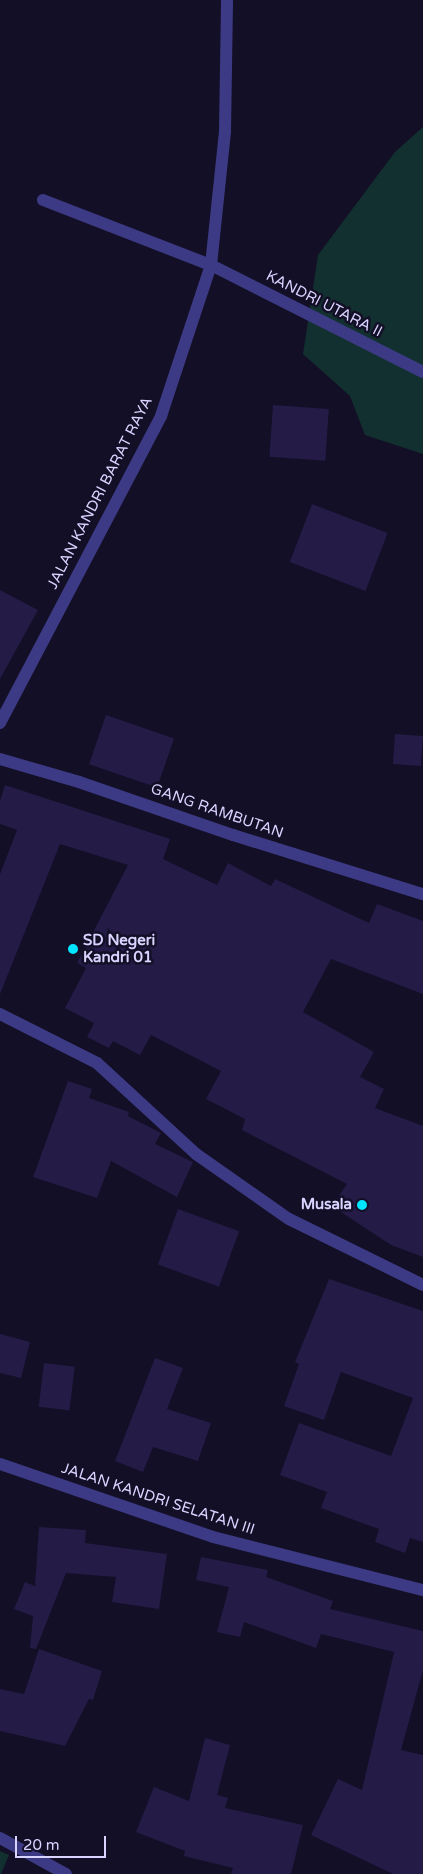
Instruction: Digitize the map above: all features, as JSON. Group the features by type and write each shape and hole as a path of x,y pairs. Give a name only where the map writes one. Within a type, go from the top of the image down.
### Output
{"street":[{"name":"JALAN KANDRI BARAT RAYA","path":"0,723 161,416 211,265 225,131 227,0"},
{"name":"KANDRI UTARA II","path":"43,200 211,265 423,372"},
{"name":"GANG RAMBUTAN","path":"0,760 79,782 233,835 423,894"},
{"path":"0,1014 97,1063 196,1154 289,1219 423,1285"},
{"name":"JALAN KANDRI SELATAN III","path":"0,1464 213,1538 423,1590"},
{"path":"0,1838 66,1874"}],"green space":[{"path":"423,127 423,454 365,435 350,396 303,354 318,255 395,152"},
{"path":"0,1851 9,1855 1,1874 0,1874"}],"building":[{"path":"273,405 329,409 325,461 269,457"},
{"path":"312,504 388,533 365,591 290,562"},
{"path":"0,590 38,610 0,679"},
{"path":"106,715 174,738 157,788 89,764"},
{"path":"395,734 423,736 421,766 393,764"},
{"path":"5,785 170,839 163,859 217,885 228,863 271,886 275,879 369,923 377,904 423,921 423,994 331,959 303,1012 374,1052 360,1077 384,1089 375,1108 423,1126 423,1257 391,1245 332,1206 347,1184 242,1130 245,1119 206,1099 221,1071 151,1035 140,1055 113,1041 109,1048 87,1037 94,1023 65,1008 86,968 77,963 128,865 60,844 0,994 0,874 17,830 0,824 0,801"},
{"path":"68,1081 92,1089 89,1098 129,1112 128,1116 161,1133 155,1144 193,1162 177,1197 111,1161 97,1198 33,1177"},
{"path":"178,1209 239,1231 219,1287 158,1264"},
{"path":"329,1279 423,1311 423,1542 410,1538 405,1553 375,1542 379,1529 321,1508 327,1492 280,1475 299,1423 391,1456 413,1398 341,1372 324,1420 284,1406 299,1364 295,1362"},
{"path":"0,1334 30,1342 21,1378 0,1373"},
{"path":"155,1358 183,1368 167,1409 211,1423 198,1461 153,1447 143,1472 115,1461"},
{"path":"44,1363 75,1367 69,1410 39,1407"},
{"path":"39,1527 86,1530 85,1543 167,1554 159,1609 112,1602 116,1577 66,1573 36,1649 30,1648 33,1616 14,1609 25,1582 35,1586"},
{"path":"201,1557 268,1570 266,1577 333,1601 330,1609 423,1631 423,1670 401,1750 423,1755 423,1874 393,1874 311,1835 338,1779 362,1790 394,1652 321,1634 316,1648 244,1622 240,1637 217,1632 229,1587 196,1580"},
{"path":"39,1649 102,1671 93,1700 89,1699 65,1746 0,1731 0,1689 24,1694"},
{"path":"205,1738 230,1745 217,1795 228,1798 225,1808 303,1825 291,1874 231,1874 233,1868 184,1856 185,1851 136,1832 154,1787 189,1801"}],"place":[{"name":"SD Negeri Kandri 01","path":"73,949"},
{"name":"Musala","path":"362,1205"}]}
